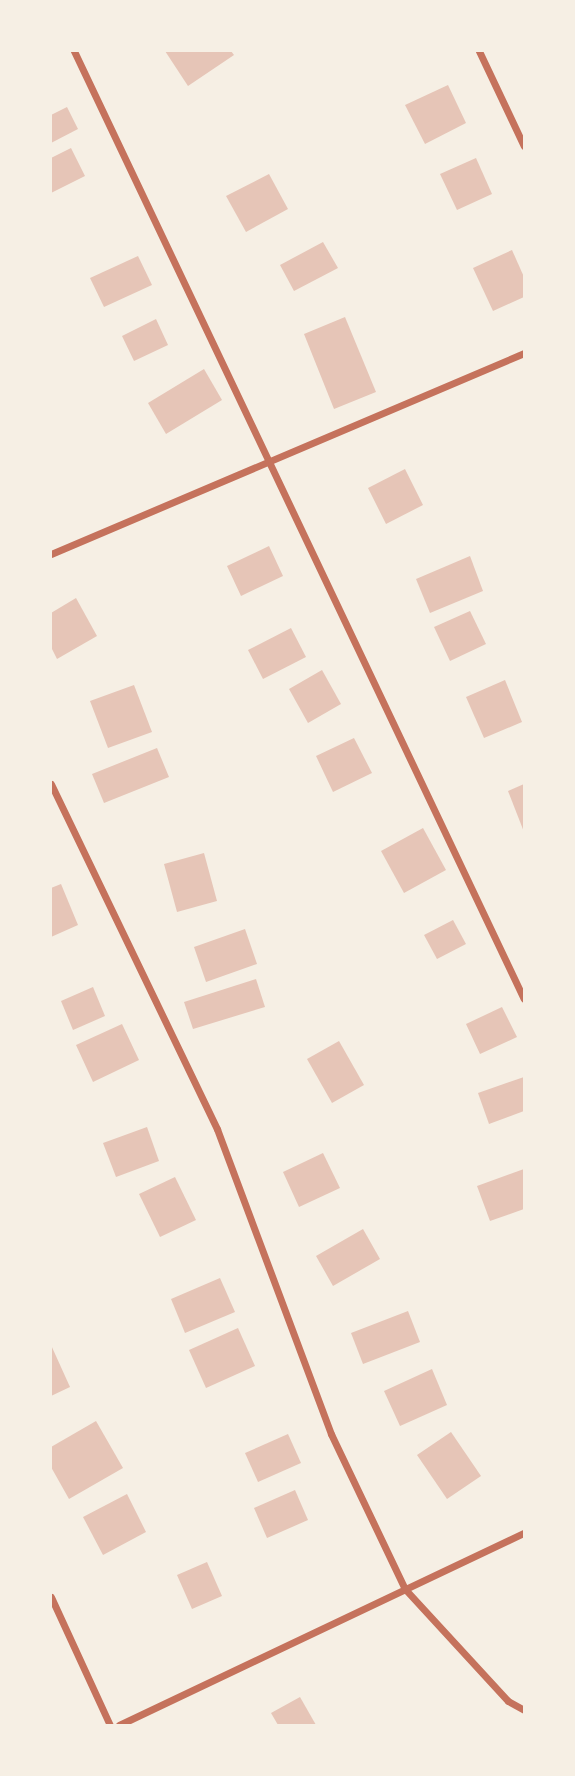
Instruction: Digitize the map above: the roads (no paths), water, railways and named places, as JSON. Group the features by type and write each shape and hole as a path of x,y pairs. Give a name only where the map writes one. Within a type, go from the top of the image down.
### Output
{"street":[{"path":"74,51 524,999"},
{"path":"479,51 524,146"},
{"path":"51,554 524,353"},
{"path":"51,784 217,1129 331,1434 405,1589 508,1701 524,1710"},
{"path":"119,1725 524,1533"},
{"path":"51,1597 110,1725"}]}
